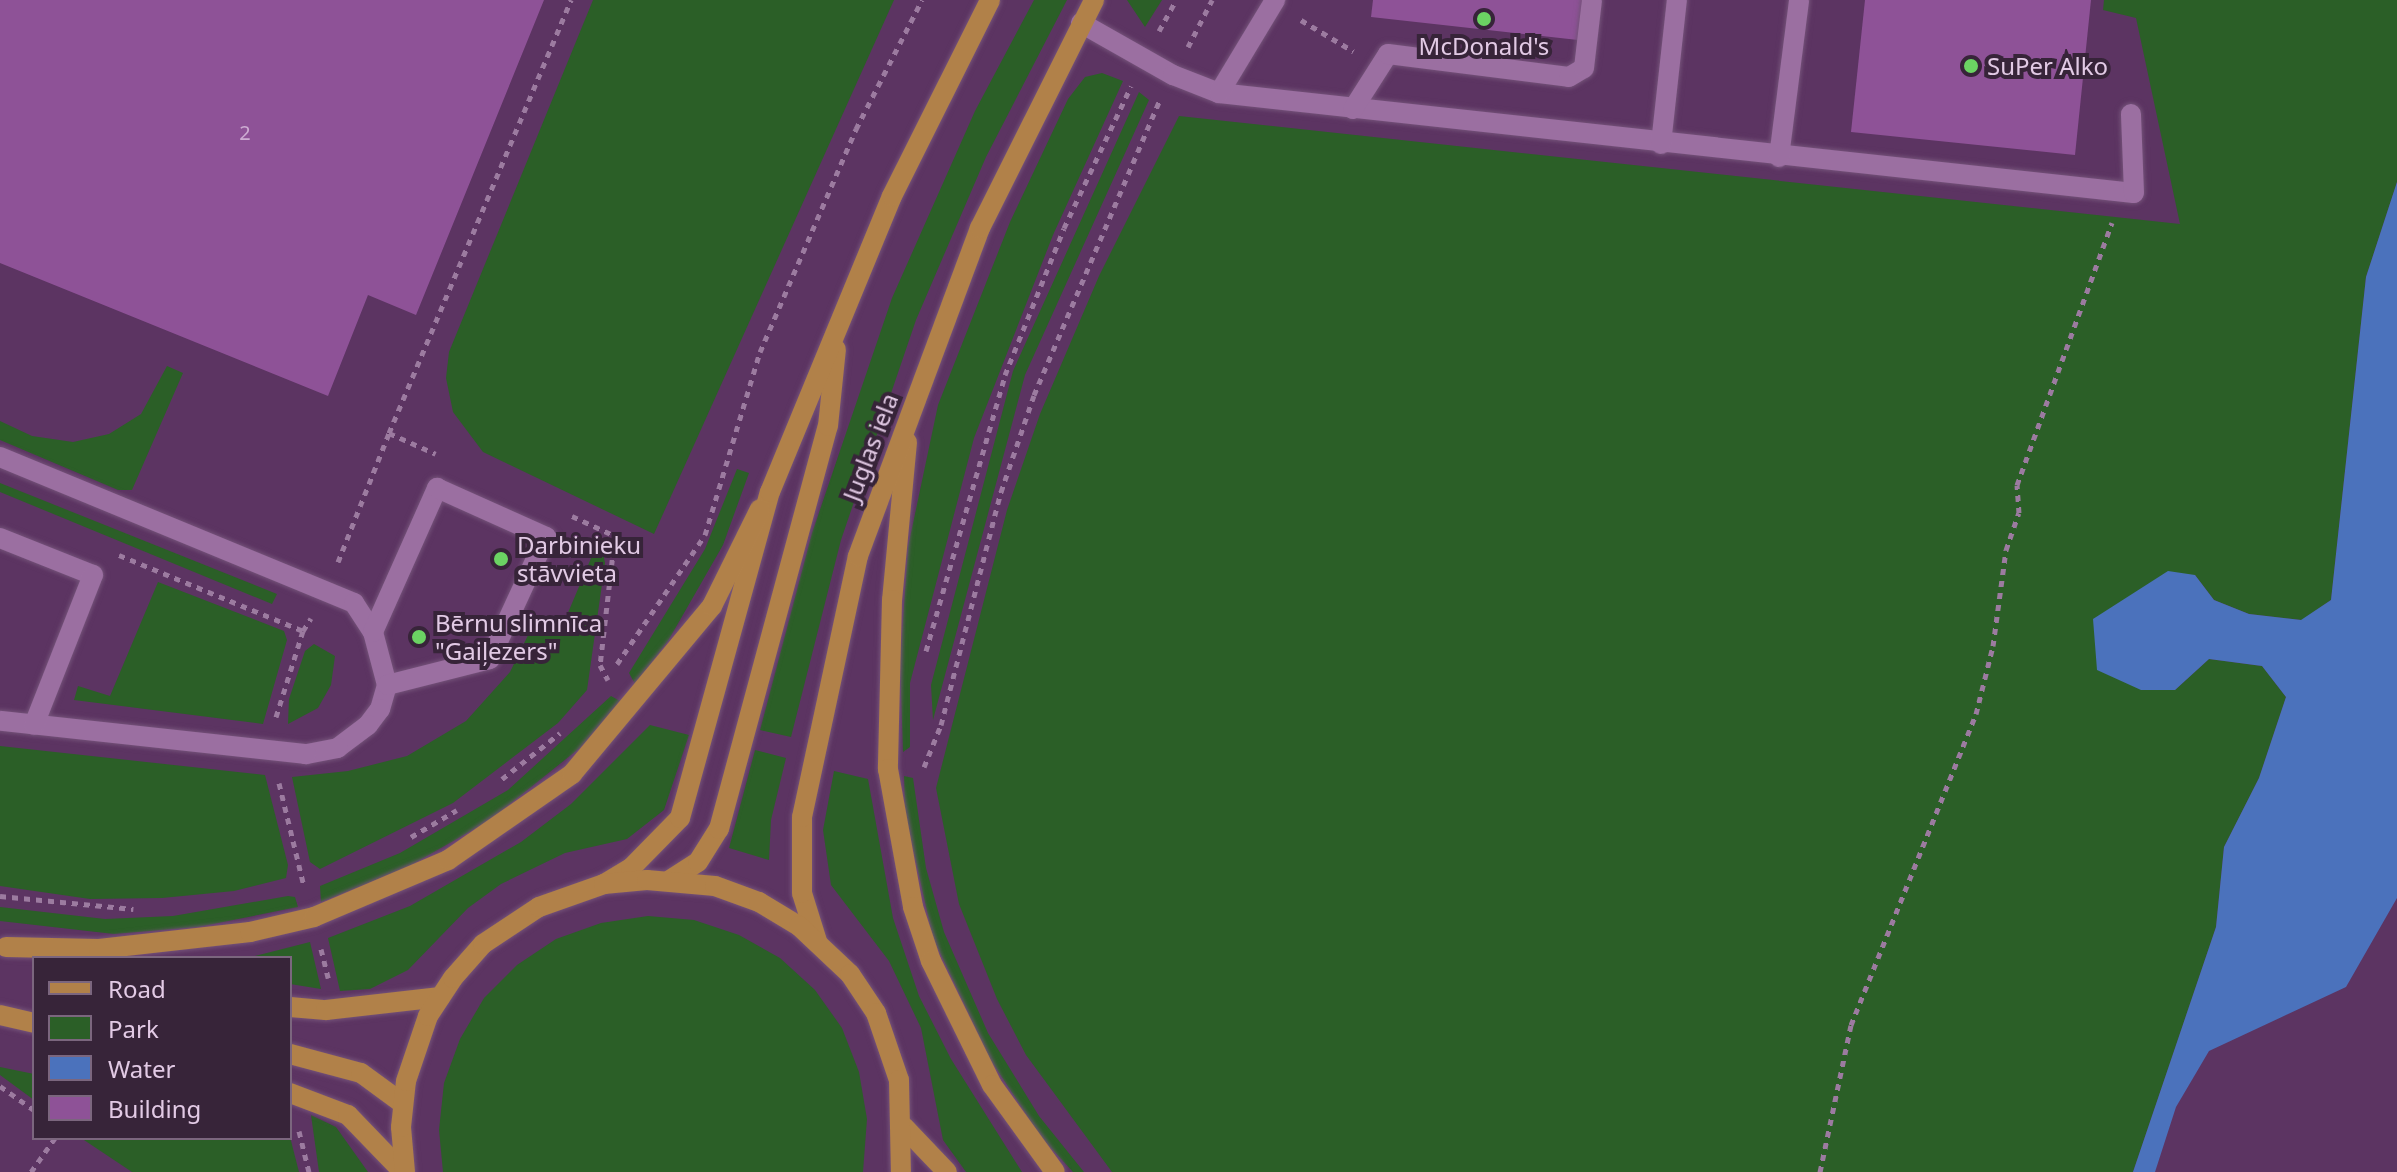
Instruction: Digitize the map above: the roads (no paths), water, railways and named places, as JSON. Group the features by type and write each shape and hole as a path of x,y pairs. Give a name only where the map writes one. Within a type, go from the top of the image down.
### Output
{"main road":[{"name":"Juglas iela","path":"604,884 631,868 680,818 770,492 838,334 892,196 990,0"},
{"name":"Juglas iela","path":"817,941 802,893 802,817 858,556 907,434 925,369 980,228 1094,0"},
{"name":"Juglas iela","path":"670,880 698,862 719,829 828,426 838,334"},
{"path":"907,434 892,600 888,769 913,907 931,961 992,1085 1055,1172"},
{"path":"3,946 99,949 250,932 314,917 379,893 460,853 572,774 636,703 712,606 740,542 770,492"},
{"path":"404,1172 402,1103 411,1058 440,997 467,961 501,930 560,897 604,884 670,880 715,886 759,902 817,941 850,974 876,1013 899,1080 904,1127 901,1172"},
{"path":"3,946 32,958"},
{"path":"292,1007 326,1010 440,997"},
{"path":"0,1015 32,1022"},
{"path":"292,1055 361,1073 402,1103"},
{"path":"292,1094 348,1115 404,1172"},
{"path":"904,1127 947,1172"}],"lane":[{"path":"1353,109 1388,54 1569,77 1584,68 1592,0"},
{"path":"1661,144 1677,0"},
{"path":"1779,157 1799,0"},
{"path":"1219,93 1274,1"},
{"path":"1081,23 1173,75 1219,93 1779,157 2134,193 2131,114"},
{"path":"0,457 354,603 373,632 387,685 380,709 368,725 338,748 306,754 0,721"},
{"path":"373,632 437,488 546,537 490,659 387,685"},
{"path":"0,538 93,575 34,725"}],"water":[{"path":"2397,182 2397,898 2346,987 2209,1051 2176,1107 2155,1172 2133,1172 2216,927 2224,847 2259,778 2286,697 2262,666 2209,659 2175,690 2141,690 2097,670 2093,619 2168,571 2195,575 2214,600 2249,614 2301,620 2331,600 2366,277"}],"place":[{"name":"McDonald's","path":"1484,19"},
{"name":"SuPer Alko","path":"1971,66"},
{"name":"Darbinieku stāvvieta","path":"501,559"},
{"name":"Bērnu slimnīca \"Gaiļezers\"","path":"419,637"}]}
